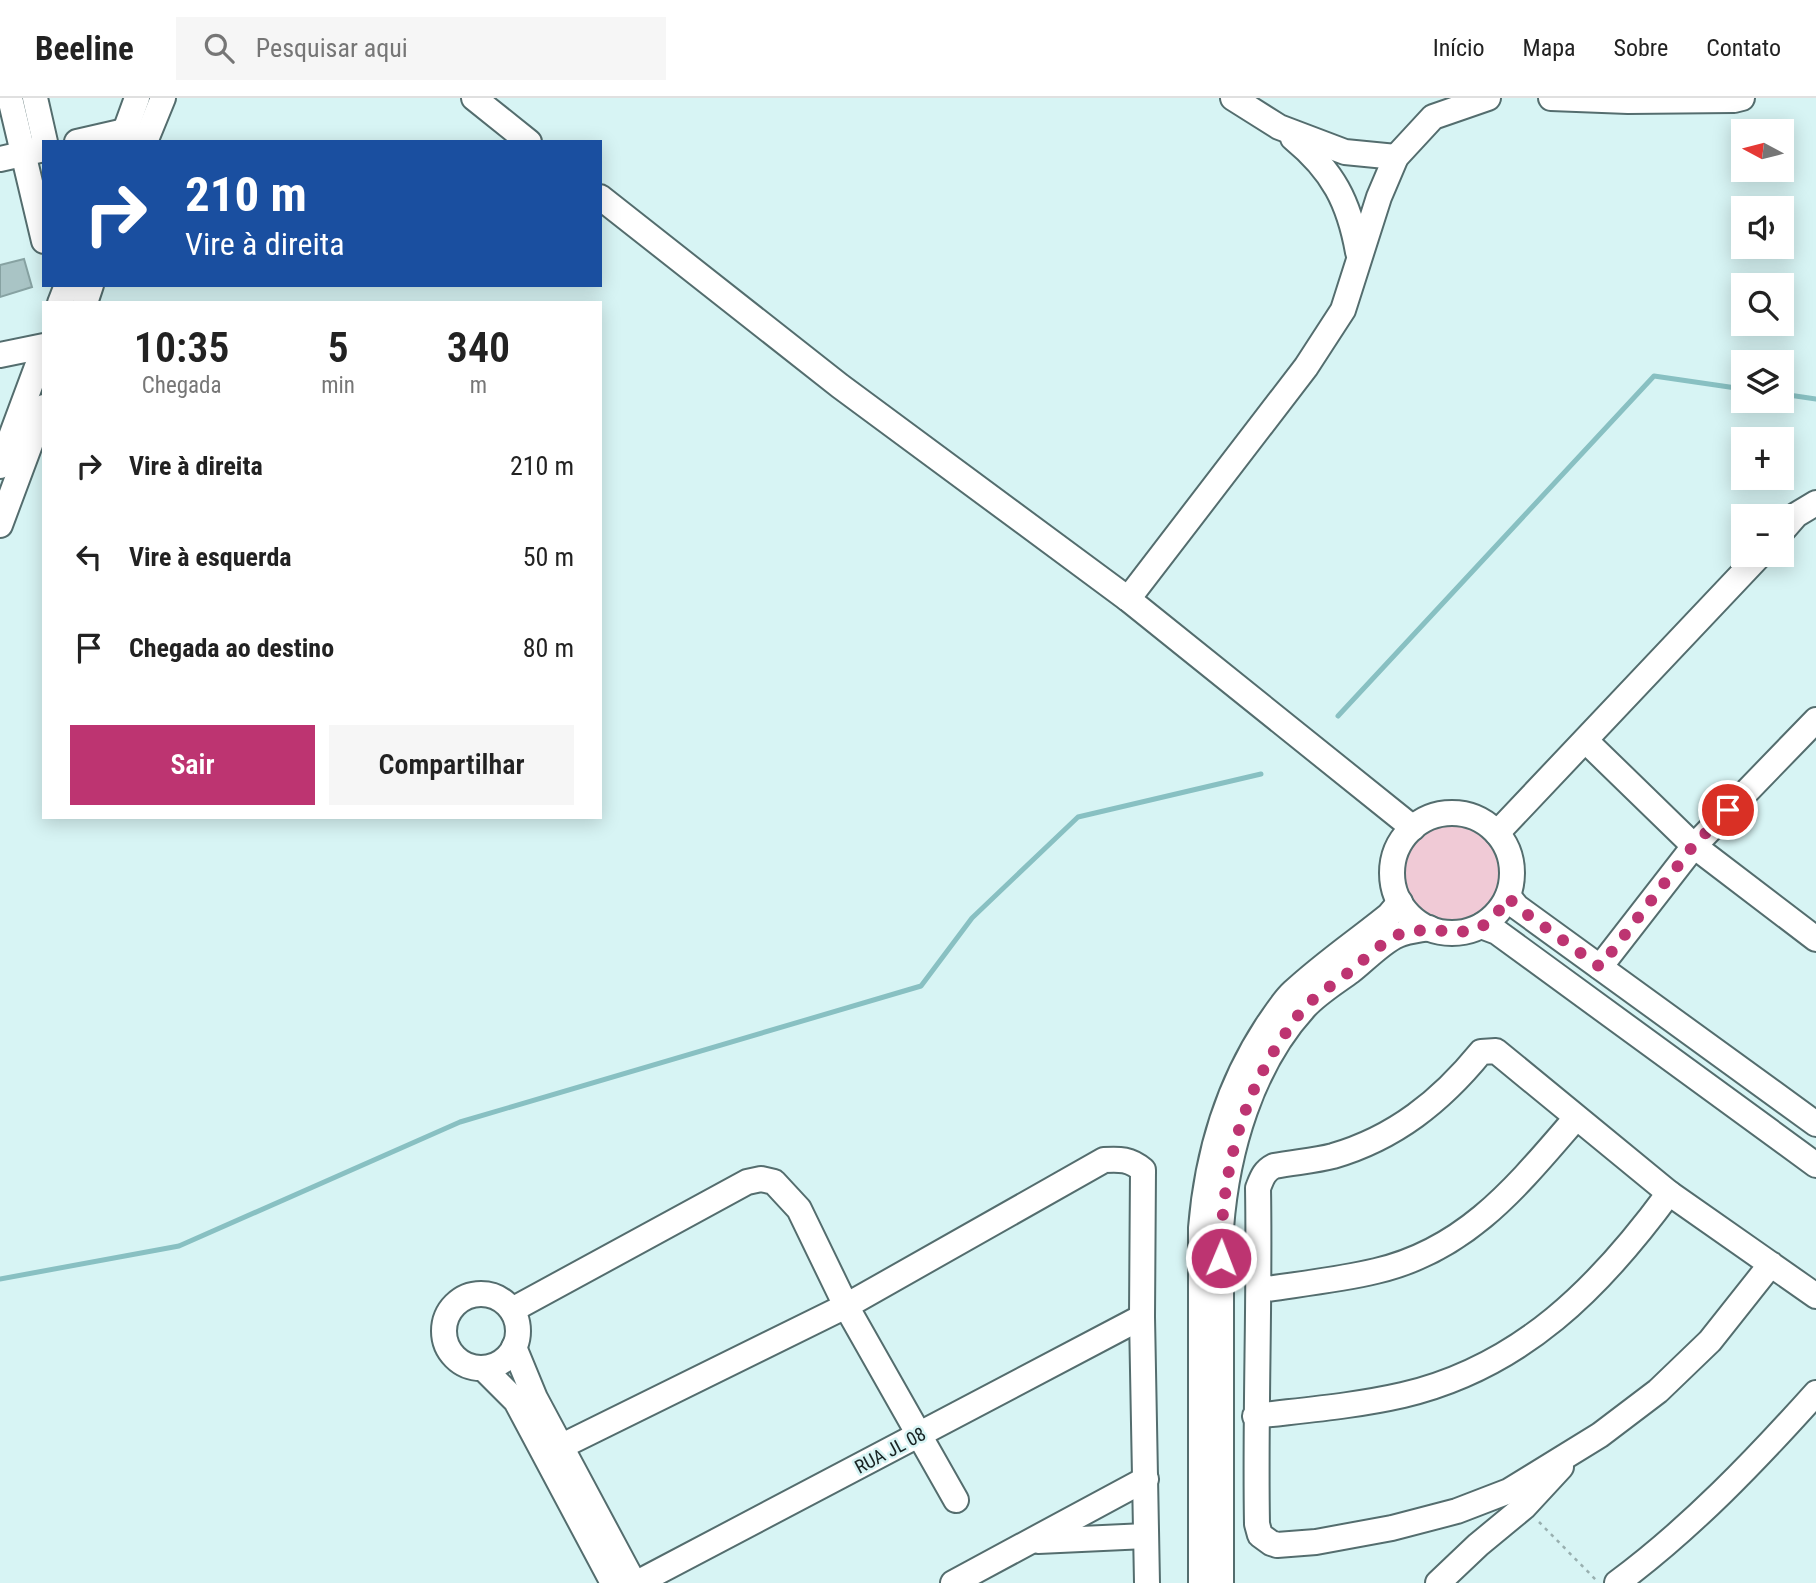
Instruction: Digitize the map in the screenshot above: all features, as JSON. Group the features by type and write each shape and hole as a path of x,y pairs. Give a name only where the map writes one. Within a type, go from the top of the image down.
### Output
{"street":[{"path":"10,98 42,233"},
{"path":"35,98 45,140"},
{"path":"130,138 137,98"},
{"path":"104,140 130,138 163,98"},
{"path":"474,98 526,140"},
{"path":"1233,98 1279,127 1317,158 1337,185 1352,221 1359,256"},
{"path":"1128,599 1306,367 1343,310 1359,256 1396,157 1435,108 1488,98"},
{"path":"1551,98 1742,98"},
{"path":"1279,127 1345,152 1396,157"},
{"path":"602,199 840,386 1128,599 1413,828"},
{"path":"0,355 42,347"},
{"path":"0,466 42,352"},
{"path":"0,526 42,412"},
{"path":"1794,517 1816,503"},
{"path":"1497,833 1749,567"},
{"path":"1600,967 1693,846 1816,720"},
{"path":"1586,741 1693,846 1816,939"},
{"path":"1463,814 1476,817 1497,833 1505,844 1512,870 1508,897 1492,918 1481,926 1455,933 1429,928 1418,922 1400,902 1395,889 1394,863 1398,850 1413,828 1436,815 1463,814"},
{"path":"1508,897 1517,907 1816,1124"},
{"path":"1201,1583 1201,1228 1216,1137 1225,1108 1247,1059 1291,993 1390,915 1400,902"},
{"path":"1481,926 1497,932 1816,1165"},
{"path":"1221,1583 1221,1228 1223,1199 1235,1142 1264,1068 1306,1006 1397,935 1429,928"},
{"path":"1771,1264 1734,1314 1684,1367 1630,1414 1570,1455 1554,1477 1516,1499 1354,1536 1316,1542 1277,1545 1260,1535 1257,1524 1255,1416 1260,1290 1258,1188 1266,1170 1282,1164 1333,1156 1381,1138 1441,1097 1481,1052 1496,1052 1669,1193 1771,1264 1816,1296"},
{"path":"1260,1290 1376,1271 1423,1255 1445,1244 1501,1203 1576,1118"},
{"path":"561,1447 846,1306 1104,1160 1121,1159 1133,1162 1143,1170 1142,1317 1147,1583"},
{"path":"512,1310 747,1182 761,1178 774,1182 799,1209 846,1306 956,1500"},
{"path":"1255,1416 1405,1394 1488,1364 1538,1334 1582,1296 1645,1226 1669,1193"},
{"path":"514,1348 501,1362 483,1368 464,1365 450,1352 443,1334 447,1315 460,1300 478,1293 497,1297 512,1310 518,1328 514,1348 523,1373 636,1583"},
{"name":"RUA JL 08","path":"636,1583 1142,1317"},
{"path":"483,1368 516,1401 613,1583"},
{"path":"1617,1583 1657,1553 1703,1511 1816,1392"},
{"path":"953,1583 1146,1479"},
{"path":"1438,1583 1478,1545 1516,1499"},
{"path":"1457,1511 1461,1534 1478,1545"},
{"path":"1030,1541 1146,1536"}],"path":[{"path":"1516,1499 1598,1583"}],"shaded area":[{"path":"1452,825 1470,829 1486,839 1496,855 1500,873 1496,891 1486,907 1470,917 1452,921 1434,917 1418,907 1408,891 1404,873 1408,855 1418,839 1434,829"}],"building":[{"path":"24,259 32,287 0,297 0,265"}],"waterway":[{"path":"1338,716 1654,376 1731,387"},
{"path":"1794,396 1816,399"},
{"path":"0,1279 179,1246 460,1122 921,986 972,918 1078,817 1261,774"}],"route":[{"path":"1221,1258 1223,1199 1244,1114 1264,1068 1306,1006 1397,935 1429,928 1442,932 1468,931 1492,918 1508,897 1517,907 1600,967 1693,846 1728,810"}]}
